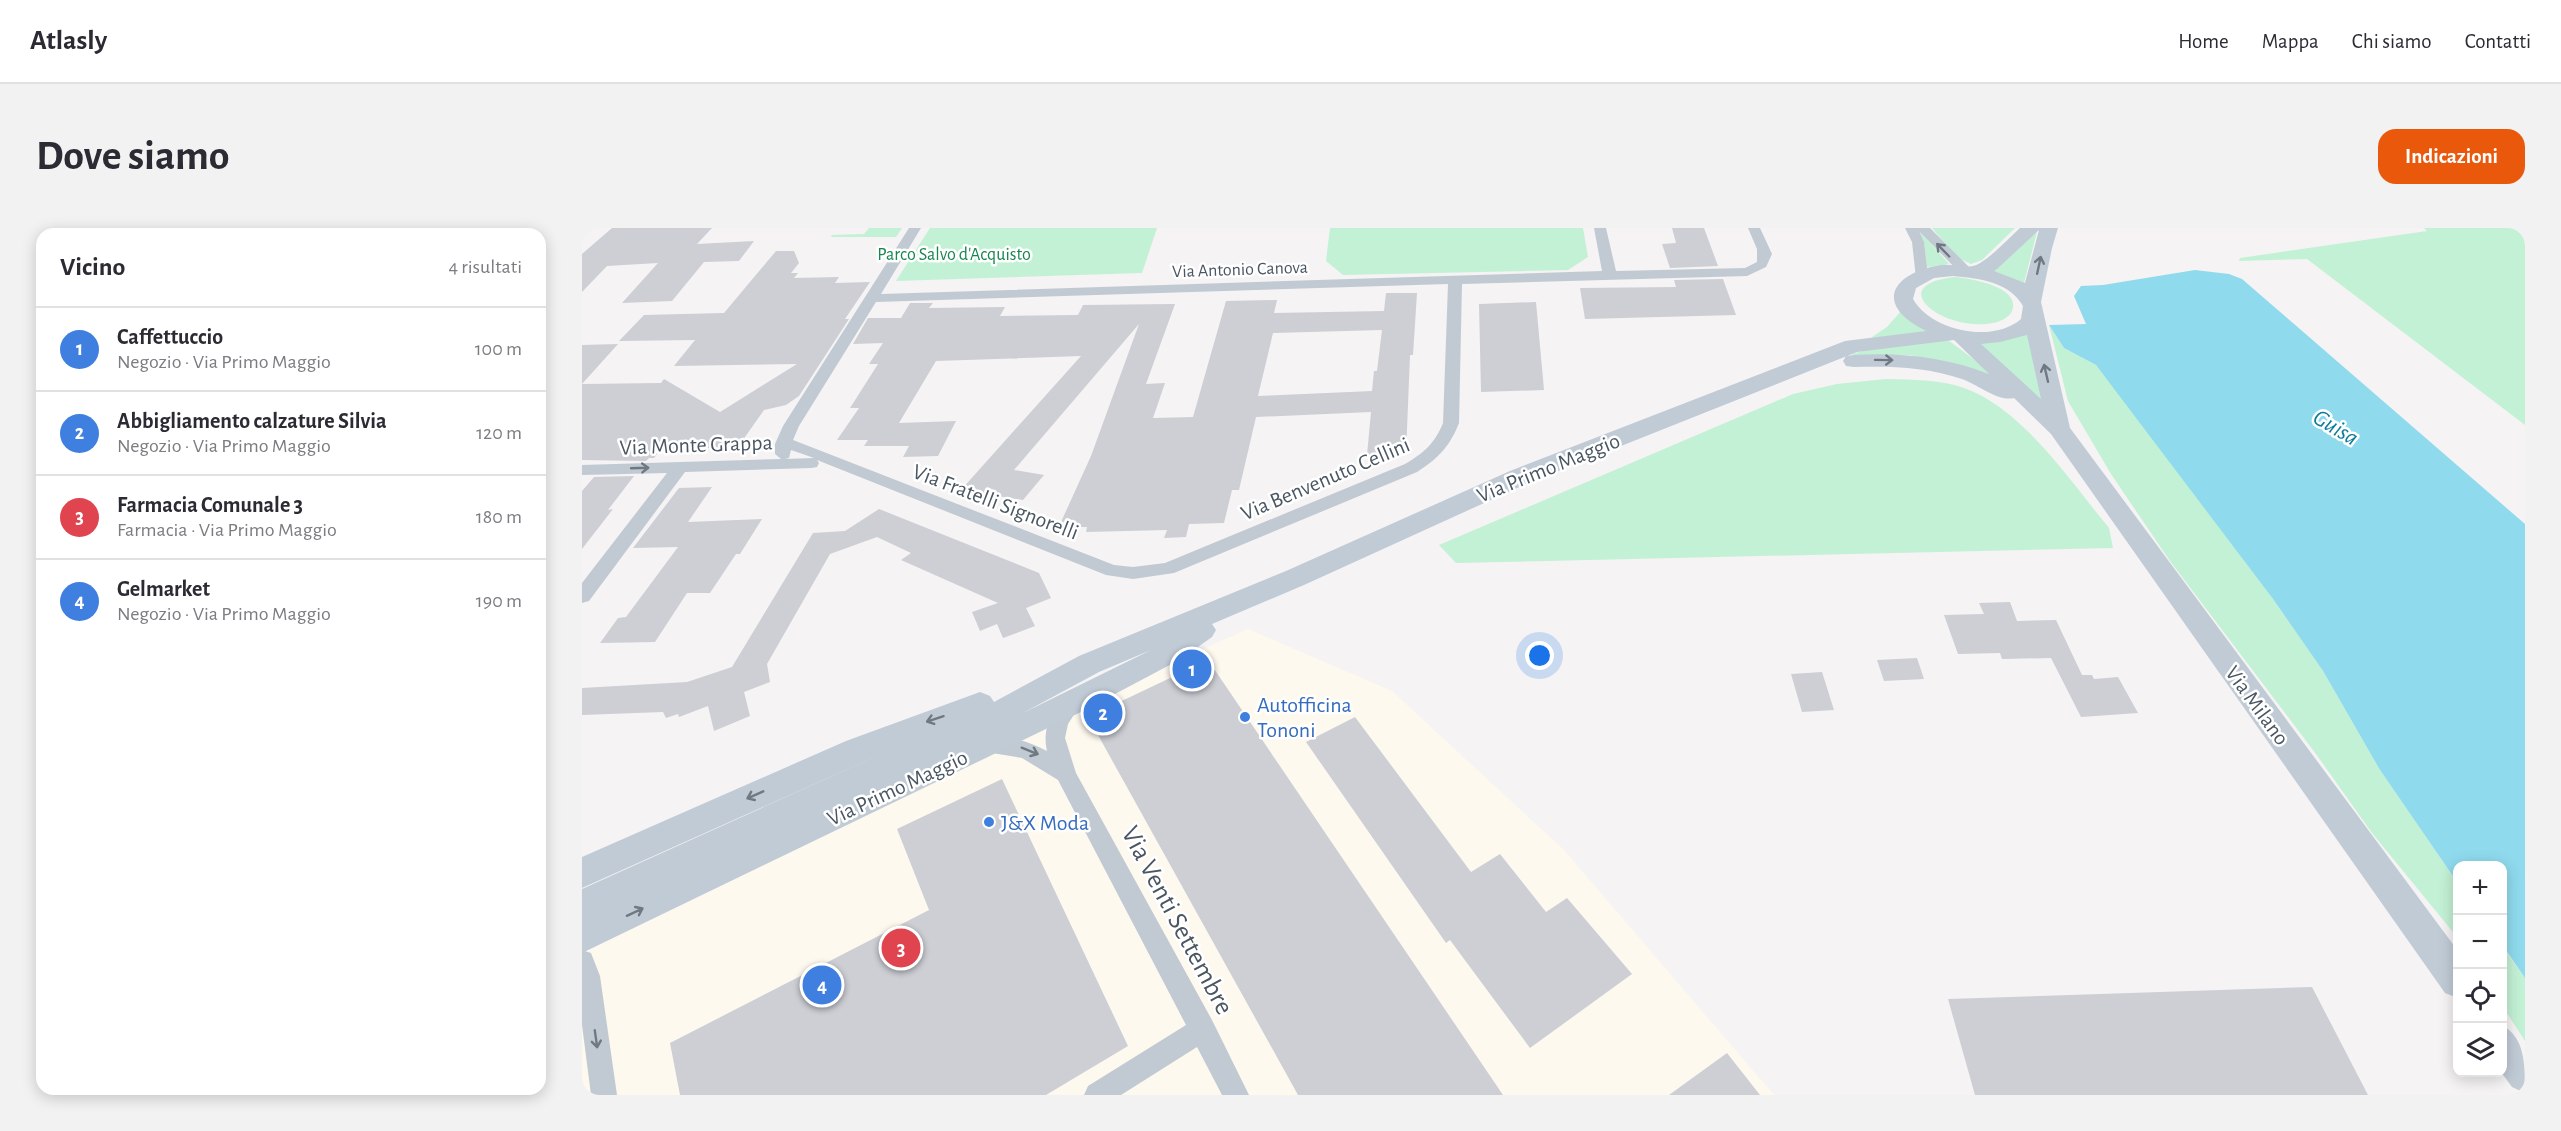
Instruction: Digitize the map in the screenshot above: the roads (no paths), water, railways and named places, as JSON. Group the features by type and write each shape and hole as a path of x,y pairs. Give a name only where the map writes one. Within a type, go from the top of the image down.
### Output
{"street":[{"path":"783,444 791,426 915,228"},
{"path":"1600,228 1610,275"},
{"name":"Via Antonio Canova","path":"870,298 1746,272 1764,264 1766,256 1754,228"},
{"path":"1911,228 1918,242 1921,275"},
{"path":"1923,228 1972,271"},
{"path":"1972,271 1990,265 2031,228"},
{"path":"2032,310 2026,296 2011,284 1972,271 1941,270 1921,275 1908,283 1893,312 1912,313 1920,319 1957,334 1985,337 2007,335 2024,327 2032,310 2049,228"},
{"name":"Via Benvenuto Cellini","path":"1133,573 1168,569 1388,478 1430,456 1444,440 1451,423 1455,281"},
{"name":"Via Milano","path":"2032,310 2059,429"},
{"name":"Via Primo Maggio","path":"1852,346 1893,312"},
{"name":"Via Milano","path":"1957,334 2059,429 2453,975"},
{"name":"Via Primo Maggio","path":"582,873 857,750 930,721 1089,664 1295,578 1519,477 1852,346 1957,334"},
{"name":"Via Primo Maggio","path":"1805,366 1868,360 1898,360 1944,367 1973,376 2004,390 2027,404 2059,429"},
{"name":"Via Fratelli Signorelli","path":"843,466 811,463 784,455 783,444 797,446 1112,571 1133,573"},
{"name":"Via Monte Grappa","path":"582,470 811,463"},
{"path":"582,596 680,467"},
{"name":"Via Primo Maggio","path":"582,937 989,731 1206,627 1295,578"},
{"name":"Via Primo Maggio","path":"582,905 989,731 1071,704 1171,652 1206,627"},
{"name":"Via Primo Maggio","path":"989,731 1089,664"},
{"name":"Via Venti Settembre","path":"1071,704 1055,729 1055,744 1066,774 1236,1095"},
{"name":"Via Venti Settembre","path":"989,731 1038,753 1066,774"},
{"path":"582,961 588,976 604,1095"},
{"path":"1097,1095 1203,1029"},
{"path":"2507,1050 2525,1074"}],"water":[{"name":"Guisa","path":"2195,270 2229,274 2242,279 2525,524 2525,978 2507,952 2507,861 2453,861 2453,876 2380,770 2323,671 2273,599 2096,365 2064,348 2049,325 2086,324 2074,296 2081,286 2103,285"}],"place":[{"name":"Caffettuccio","path":"1192,669"},
{"name":"Abbigliamento calzature Silvia","path":"1103,713"},
{"name":"Autofficina Tononi","path":"1245,717"},
{"name":"J&X Moda","path":"989,822"},
{"name":"Farmacia Comunale 3","path":"901,948"},
{"name":"Gelmarket","path":"822,985"}],"park label":[{"name":"Parco Salvo d'Acquisto","path":"954,254"}]}
